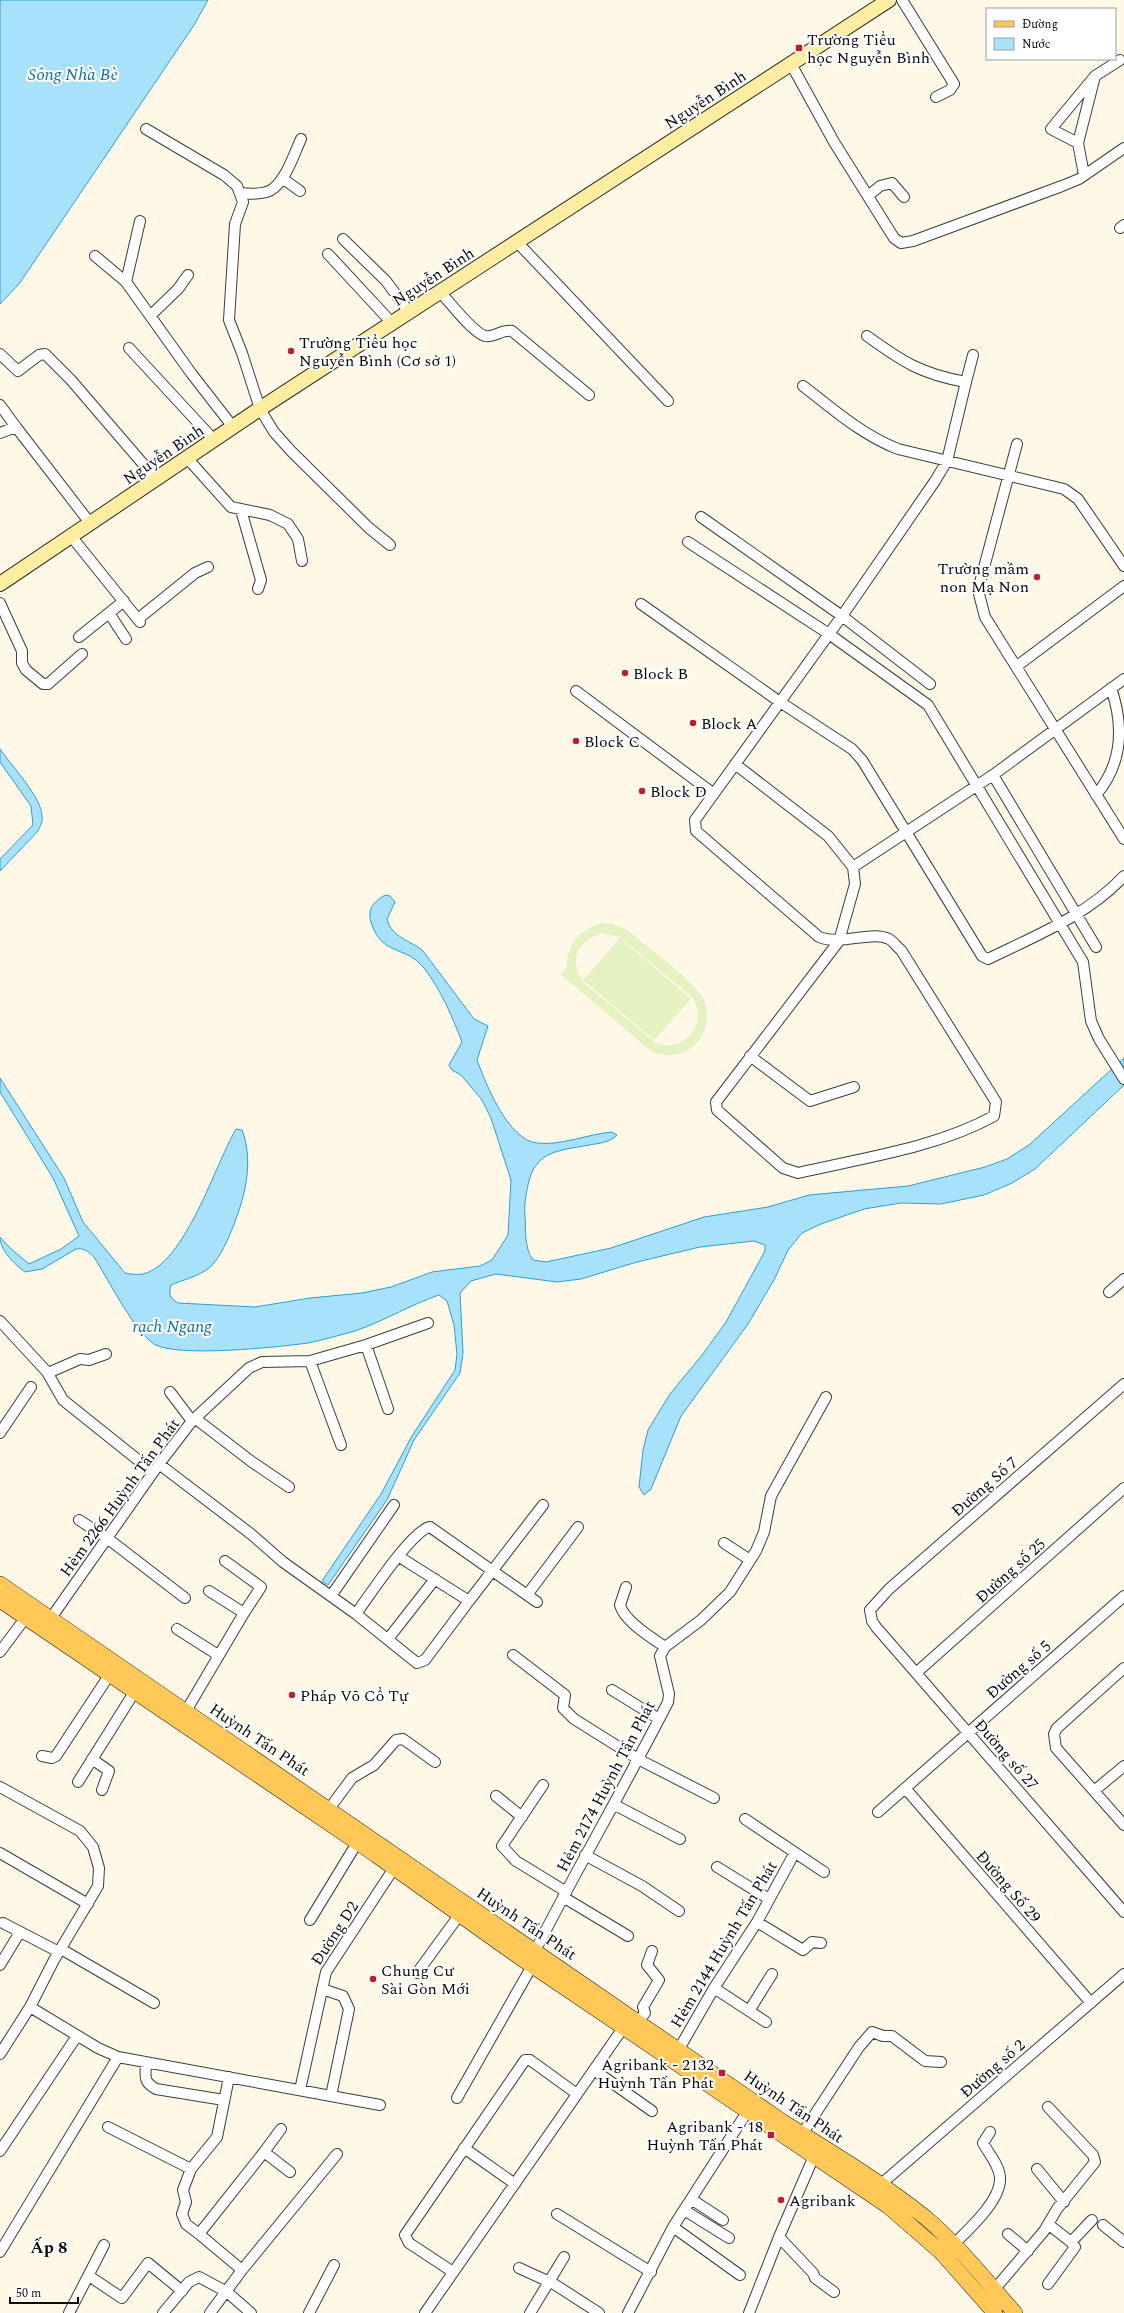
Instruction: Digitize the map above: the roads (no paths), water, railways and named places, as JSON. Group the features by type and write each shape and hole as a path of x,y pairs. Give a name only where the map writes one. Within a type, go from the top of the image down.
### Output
{"main road":[{"name":"Nguyễn Bình","path":"0,584 260,409 889,0"},
{"name":"Huỳnh Tấn Phát","path":"0,1584 186,1711 357,1843 532,1966 623,2028 751,2107 802,2134 880,2185 926,2219 966,2257 1015,2313"},
{"name":"Huỳnh Tấn Phát","path":"0,1600 135,1691 260,1769 329,1809 679,2049 814,2156 888,2206 941,2252 995,2313"}],"street":[{"path":"902,0 954,84 950,90 936,97"},
{"path":"1078,143 1051,129 1095,76 1120,60"},
{"path":"791,64 834,142 894,238 901,243 913,241 1013,206 1084,175 1124,148"},
{"path":"1084,175 1078,143 1095,76"},
{"path":"146,129 224,175 237,186 242,202 235,224 229,320 242,353 260,409 274,432 291,451 369,528 390,545"},
{"path":"240,194 255,194 273,189 282,178 302,139"},
{"path":"282,178 300,191"},
{"path":"868,196 880,186 892,182 904,197"},
{"path":"126,282 140,221"},
{"path":"343,238 386,281 409,312"},
{"path":"517,242 668,401"},
{"path":"328,254 392,323"},
{"path":"95,256 126,282 191,373 233,427"},
{"path":"150,316 178,289 188,275"},
{"path":"440,292 469,324 483,335 490,335 503,330 512,331 589,395"},
{"path":"867,336 902,361 919,370 966,382"},
{"path":"129,348 214,440"},
{"path":"0,354 18,371 39,355 45,354 71,380 156,479"},
{"path":"735,764 828,836 853,867 855,884 839,941 716,1102 716,1107 719,1112 783,1168 790,1172 798,1173 947,1138 972,1128 994,1116 996,1102 901,950 889,939 878,936 839,941 825,939 815,934 696,831 695,820 735,764 842,616 947,460 973,355"},
{"path":"803,386 865,434 898,450 947,460 1064,489 1078,499 1124,566"},
{"path":"0,405 90,523"},
{"path":"0,433 16,427"},
{"path":"1017,444 978,590 985,617 1124,839"},
{"path":"187,458 223,500 231,507 270,515 288,524 298,539 302,561"},
{"path":"241,510 260,580 258,589"},
{"path":"701,517 842,616 930,684"},
{"path":"71,536 139,620 195,573 208,567"},
{"path":"688,542 829,634 928,705 1083,962 1090,1021 1099,1039 1124,1079"},
{"path":"1017,666 1124,586"},
{"path":"79,637 124,601"},
{"path":"0,603 22,651 22,663 26,670 43,684 48,684 82,654"},
{"path":"641,604 780,702 852,749 862,760 982,956 988,959 1076,914 1113,888 1124,876"},
{"path":"109,613 126,639"},
{"path":"853,867 993,775 1124,679"},
{"path":"1096,795 1114,768 1120,749 1120,710 1111,688"},
{"path":"576,691 714,794"},
{"path":"993,775 1096,947"},
{"path":"750,1056 810,1101 854,1087"},
{"path":"1109,1292 1124,1279"},
{"path":"0,1321 48,1373 63,1400 156,1468 251,1534 283,1562 356,1614 417,1663 422,1662 492,1569 543,1505"},
{"name":"Hẻm 2266 Huỳnh Tấn Phát","path":"51,1618 156,1468 194,1420 218,1399 249,1368 257,1363 310,1361 366,1345 428,1323"},
{"path":"366,1345 388,1409"},
{"path":"48,1373 80,1359 89,1360 106,1354"},
{"path":"310,1361 341,1445"},
{"name":"Đường Số 7","path":"870,1614 872,1606 889,1589 1124,1384"},
{"path":"0,1433 31,1387"},
{"path":"170,1392 194,1420 289,1487"},
{"path":"626,1587 620,1605 624,1614 646,1634 665,1647 721,1603 750,1560 764,1532 771,1496 826,1397"},
{"name":"Đường số 25","path":"916,1673 1124,1488"},
{"path":"331,1596 394,1505"},
{"path":"79,1520 107,1538 185,1598"},
{"path":"356,1614 398,1556 420,1531 430,1527 537,1602"},
{"path":"527,1595 578,1527"},
{"path":"724,1543 750,1560"},
{"path":"398,1556 469,1601"},
{"path":"186,1711 260,1586 225,1561"},
{"path":"388,1639 435,1579"},
{"path":"209,1591 244,1613"},
{"name":"Đường số 5","path":"878,1812 1124,1596"},
{"name":"Đường số 27","path":"870,1614 876,1627 1124,1912"},
{"path":"0,1652 26,1617"},
{"path":"177,1629 218,1655"},
{"name":"Hẻm 2174 Huỳnh Tấn Phát","path":"535,1951 585,1855 615,1805 669,1698 660,1659 665,1647"},
{"path":"513,1655 565,1695 563,1708 574,1719 638,1759 714,1798"},
{"path":"1124,1668 1056,1728 1054,1734 1056,1748 1124,1825"},
{"path":"42,1756 52,1758 56,1756 110,1674"},
{"path":"612,1690 659,1719"},
{"path":"78,1782 135,1691"},
{"path":"329,1809 352,1778 374,1765 396,1740 403,1739 435,1762"},
{"path":"92,1759 109,1771 102,1790"},
{"path":"1094,1791 1124,1766"},
{"path":"543,1784 503,1848 516,1861 628,1936"},
{"path":"0,1787 80,1831 93,1847 99,1868 98,1886 60,1951 30,2007 0,2054"},
{"name":"Đường Số 29","path":"905,1788 1091,2003"},
{"path":"496,1796 522,1817"},
{"path":"615,1805 680,1839"},
{"path":"745,1819 794,1854 824,1872"},
{"path":"310,1920 357,1843"},
{"path":"0,1853 88,1904"},
{"name":"Hẻm 2144 Huỳnh Tấn Phát","path":"679,2049 714,1988 757,1922 794,1854"},
{"path":"585,1855 642,1886 679,1911"},
{"path":"717,1867 769,1900"},
{"name":"Đường D2","path":"300,2090 326,1972 394,1868"},
{"path":"417,1973 460,1914"},
{"path":"757,1922 803,1950 812,1942 821,1943"},
{"path":"3,1923 60,1951 154,2003"},
{"path":"0,1965 20,1932"},
{"path":"638,2022 645,2013 643,2006 659,1980 647,1965 652,1951"},
{"path":"457,2098 532,1966"},
{"path":"749,2011 772,1974"},
{"name":"Đường số 2","path":"880,2185 1124,1974"},
{"path":"714,1988 766,2022"},
{"path":"322,1989 343,1996 349,2010 331,2096"},
{"path":"30,2007 98,2048 118,2057 380,2105"},
{"path":"425,2313 452,2272 623,2028"},
{"path":"802,2134 859,2046 872,2032 883,2036 892,2036 925,2060 941,2062"},
{"path":"0,2151 77,2036"},
{"path":"0,2252 118,2057"},
{"path":"452,2272 409,2243 405,2235 525,2060 530,2060 578,2094"},
{"path":"146,2062 147,2083 156,2089 224,2100"},
{"path":"594,2070 652,2111"},
{"path":"229,2077 217,2137 191,2170 183,2190 186,2202 182,2214 186,2224 242,2270"},
{"path":"628,2313 673,2227 751,2107"},
{"path":"994,2290 1028,2250 1095,2162 1095,2157 1048,2107"},
{"path":"108,2127 191,2170"},
{"path":"199,2234 281,2129"},
{"path":"953,2245 981,2217 999,2186 998,2170 983,2144 990,2132"},
{"path":"464,2148 515,2184"},
{"path":"264,2152 290,2172"},
{"path":"210,2313 242,2270 337,2154"},
{"path":"749,2313 779,2237 814,2156"},
{"path":"1037,2169 1064,2202"},
{"path":"691,2199 723,2220"},
{"path":"684,2210 729,2238"},
{"path":"557,2214 650,2272"},
{"path":"1071,2242 1092,2220"},
{"path":"1048,2224 1071,2242 1074,2247 1048,2284"},
{"path":"1103,2225 1124,2242"},
{"path":"673,2227 740,2275"},
{"path":"1008,2234 1028,2250"},
{"path":"779,2237 813,2273 815,2278 834,2292"},
{"path":"69,2313 104,2245"},
{"path":"530,2313 564,2258"},
{"path":"89,2276 122,2298 148,2263 182,2291"},
{"path":"309,2313 334,2265"},
{"path":"519,2268 549,2282 600,2313"},
{"path":"163,2313 189,2282 199,2277 227,2292 251,2313"}],"water":[{"name":"Sông Nhà Bè","path":"0,0 208,0 194,25 19,284 0,304"},
{"path":"0,749 32,791 41,809 42,818 38,831 0,871 0,859 33,825 31,806 0,762"},
{"name":"rạch Ngang","path":"385,895 390,896 395,902 387,919 389,925 397,935 423,951 474,1019 488,1026 477,1060 492,1096 508,1122 517,1132 526,1140 537,1143 555,1143 612,1132 617,1135 611,1140 604,1142 558,1151 542,1159 536,1165 531,1173 525,1200 527,1244 533,1260 546,1262 611,1248 704,1217 768,1207 809,1195 908,1186 985,1167 1007,1159 1029,1145 1124,1058 1124,1085 1035,1169 1012,1183 984,1195 941,1204 901,1203 864,1209 821,1224 802,1233 788,1250 774,1280 748,1324 681,1416 651,1489 644,1495 639,1487 643,1450 648,1430 670,1394 703,1354 726,1322 765,1251 765,1245 754,1241 700,1247 637,1262 581,1279 557,1282 496,1274 471,1281 460,1293 463,1353 460,1373 414,1440 387,1500 328,1585 322,1581 381,1494 412,1436 455,1370 457,1354 454,1325 447,1301 439,1295 355,1331 308,1343 252,1349 205,1351 166,1348 154,1344 138,1328 130,1317 94,1257 88,1252 81,1249 76,1249 42,1269 25,1272 13,1261 2,1247 0,1237 10,1248 29,1264 61,1249 79,1236 53,1178 0,1092 0,1078 64,1178 83,1222 125,1273 143,1274 158,1266 172,1252 185,1233 197,1211 236,1129 242,1130 248,1159 247,1173 243,1197 232,1231 221,1253 209,1268 196,1276 171,1285 170,1296 178,1303 255,1307 310,1298 362,1293 391,1287 432,1272 480,1266 492,1260 508,1235 511,1180 491,1118 482,1100 461,1075 452,1070 449,1065 462,1042 441,994 424,968 409,956 387,946 381,941 371,922 370,913 372,906"}],"place":[{"name":"Trường Tiểu học Nguyễn Bình","path":"799,48"},
{"name":"Trường Tiểu học Nguyễn Bình (Cơ sở 1)","path":"291,351"},
{"name":"Trường mầm non Mạ Non","path":"1037,577"},
{"name":"Block B","path":"625,673"},
{"name":"Block A","path":"693,723"},
{"name":"Block C","path":"576,741"},
{"name":"Block D","path":"642,791"},
{"name":"Pháp Võ Cổ Tự","path":"292,1695"},
{"name":"Chung Cư Sài Gòn Mới","path":"373,1979"},
{"name":"Agribank - 2132 Huỳnh Tấn Phát","path":"722,2073"},
{"name":"Agribank - 18 Huỳnh Tấn Phát","path":"771,2135"},
{"name":"Agribank","path":"781,2200"}],"district":[{"name":"Ấp 8","path":"49,2247"}]}
